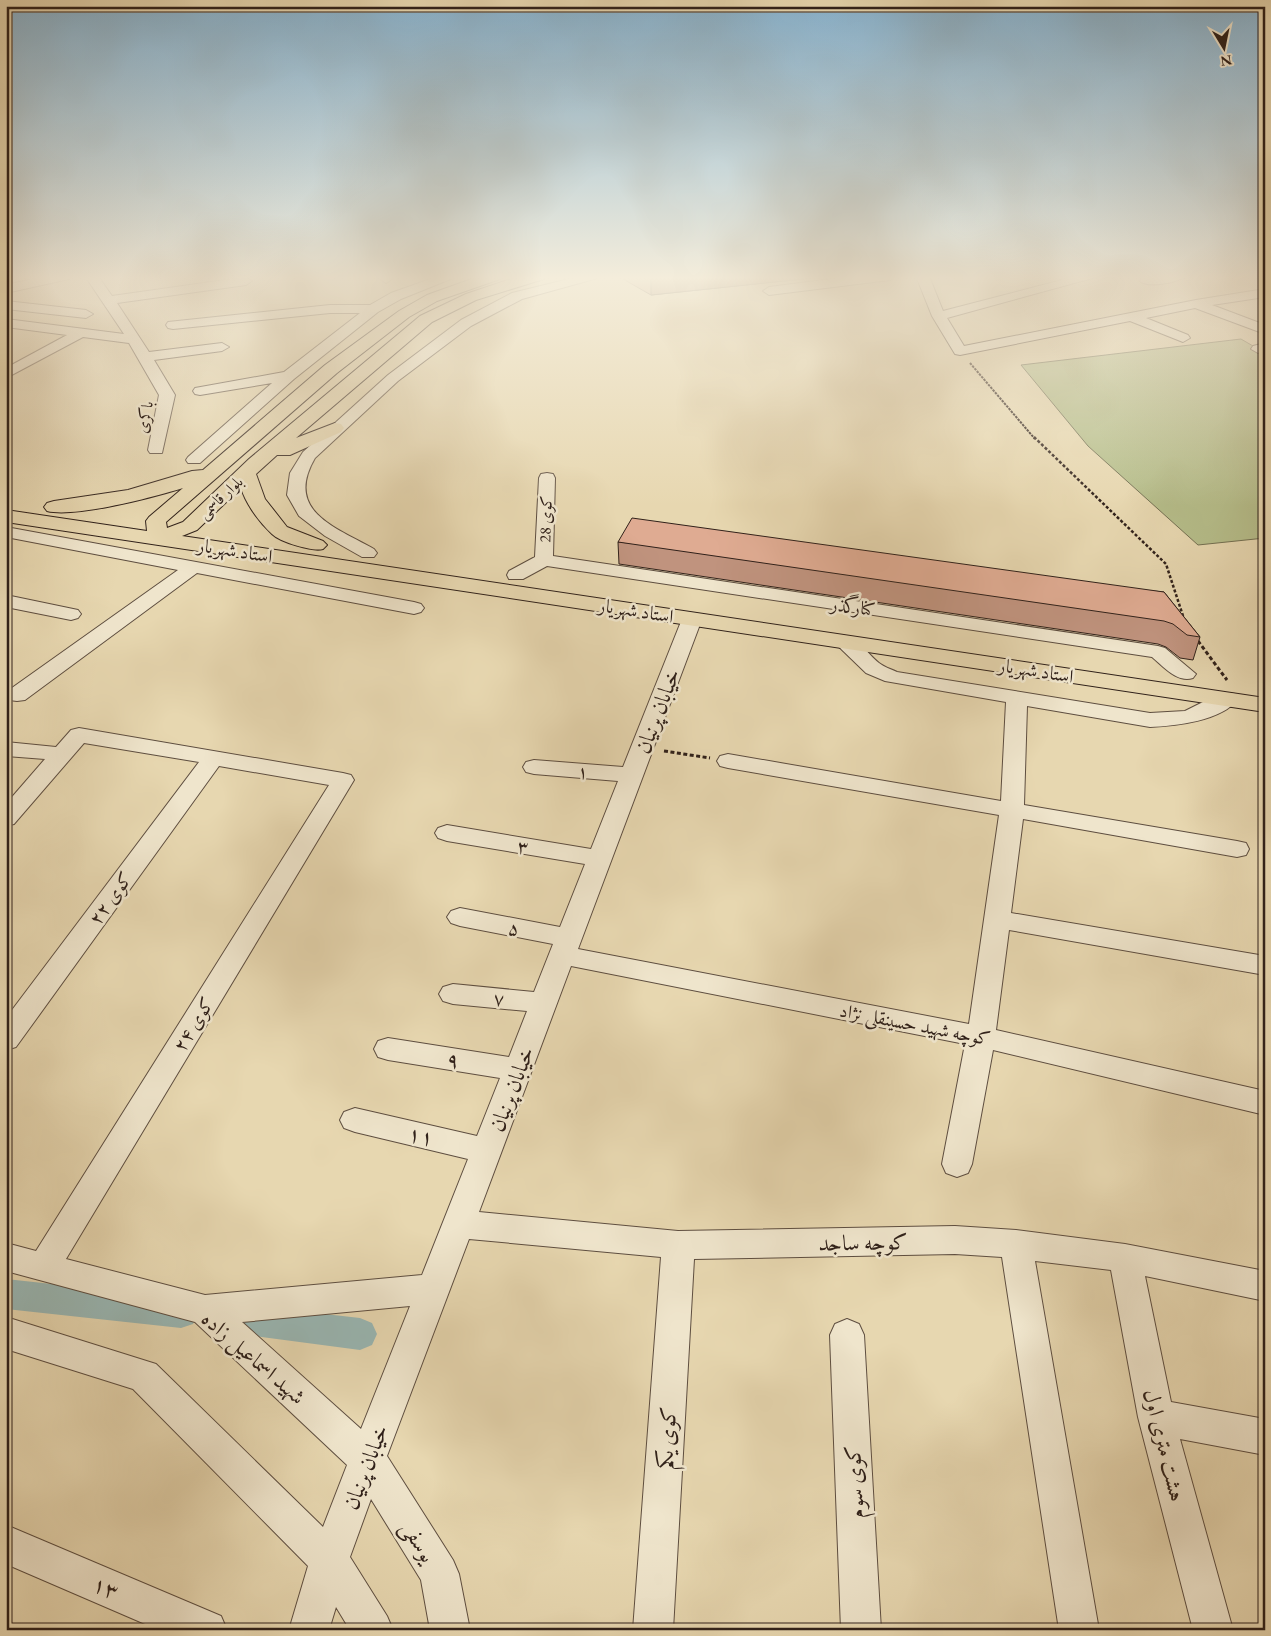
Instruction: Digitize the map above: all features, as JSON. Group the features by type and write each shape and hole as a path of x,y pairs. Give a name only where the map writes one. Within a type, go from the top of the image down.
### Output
{"main road":[{"name":"بلوار قاسمی","path":"158,530 216,468 331,369 353,352"},
{"name":"بلوار قاسمی","path":"190,526 251,468 387,352"},
{"path":"314,357 331,369"},
{"path":"316,545 280,530 255,500 251,468 335,428"},
{"path":"54,507 106,502 146,493 216,468"},
{"name":"استاد شهریار","path":"6,499 54,507 158,530 692,619 844,641 1142,677 1186,674 1265,705"},
{"name":"استاد شهریار","path":"6,516 158,530 190,526 516,575 1227,690 1265,686"}],"street":[{"path":"6,374 45,352"},
{"name":"باکری","path":"142,352 167,395 156,450"},
{"path":"145,357 181,352"},
{"path":"194,460 289,376 320,352"},
{"path":"368,553 331,532 308,516 296,495 298,473 309,455 335,428 392,378 427,352"},
{"path":"200,391 289,376"},
{"name":"کوی 28","path":"544,560 547,478"},
{"path":"6,532 414,608"},
{"path":"516,575 544,560"},
{"name":"کنارگذر","path":"544,560 1158,652 1186,674"},
{"path":"17,694 192,568"},
{"path":"6,601 71,614"},
{"name":"خیابان پرنیان","path":"309,1630 329,1560 692,619"},
{"path":"844,641 873,669 892,677 1150,720 1180,719 1199,715 1227,690"},
{"path":"957,1164 980,1037 1012,810 1017,698"},
{"path":"6,819 79,735 214,757"},
{"path":"6,749 62,754"},
{"name":"کوی ۲۴","path":"43,1268 343,780 214,757"},
{"name":"کوی ۲۲","path":"6,1039 214,757"},
{"path":"728,761 1237,849"},
{"name":"۱","path":"534,766 632,775"},
{"name":"۳","path":"447,833 600,858"},
{"name":"۵","path":"460,918 566,947"},
{"path":"997,919 1265,966"},
{"name":"کوچه شهید حسینقلی نژاد","path":"566,947 980,1037 1265,1103"},
{"name":"۷","path":"453,994 544,1003"},
{"name":"۹","path":"388,1049 518,1070"},
{"name":"۱۱","path":"354,1120 487,1151"},
{"name":"کوچه ساجد","path":"459,1224 678,1245 954,1240 1016,1244 1125,1258 1265,1286"},
{"path":"1016,1244 1079,1630"},
{"name":"کوی یکم","path":"653,1630 678,1245"},
{"name":"شهید اسماعیل زاده","path":"6,1257 205,1310 368,1459"},
{"name":"هشت متری اول","path":"1125,1258 1156,1417 1213,1630"},
{"path":"205,1310 434,1289"},
{"path":"6,1334 144,1376 329,1560 373,1630"},
{"name":"کوی سوم","path":"847,1335 861,1630"},
{"path":"1156,1417 1265,1437"},
{"name":"یوسفی","path":"368,1459 439,1574 450,1630"},
{"name":"۱۳","path":"6,1544 207,1630"}],"path":[{"path":"961,352 1043,448 1166,564 1185,623"},
{"path":"1196,637 1227,690"},
{"path":"642,748 728,761"}],"green space":[{"path":"1128,352 1265,353 1265,538 1198,545 1088,446 1021,365"}],"building":[{"path":"632,518 1164,592 1200,637 1187,635 1173,624 1164,621 618,542"}],"waterway":[{"path":"6,1294 181,1313"},
{"path":"246,1320 360,1334"}]}
